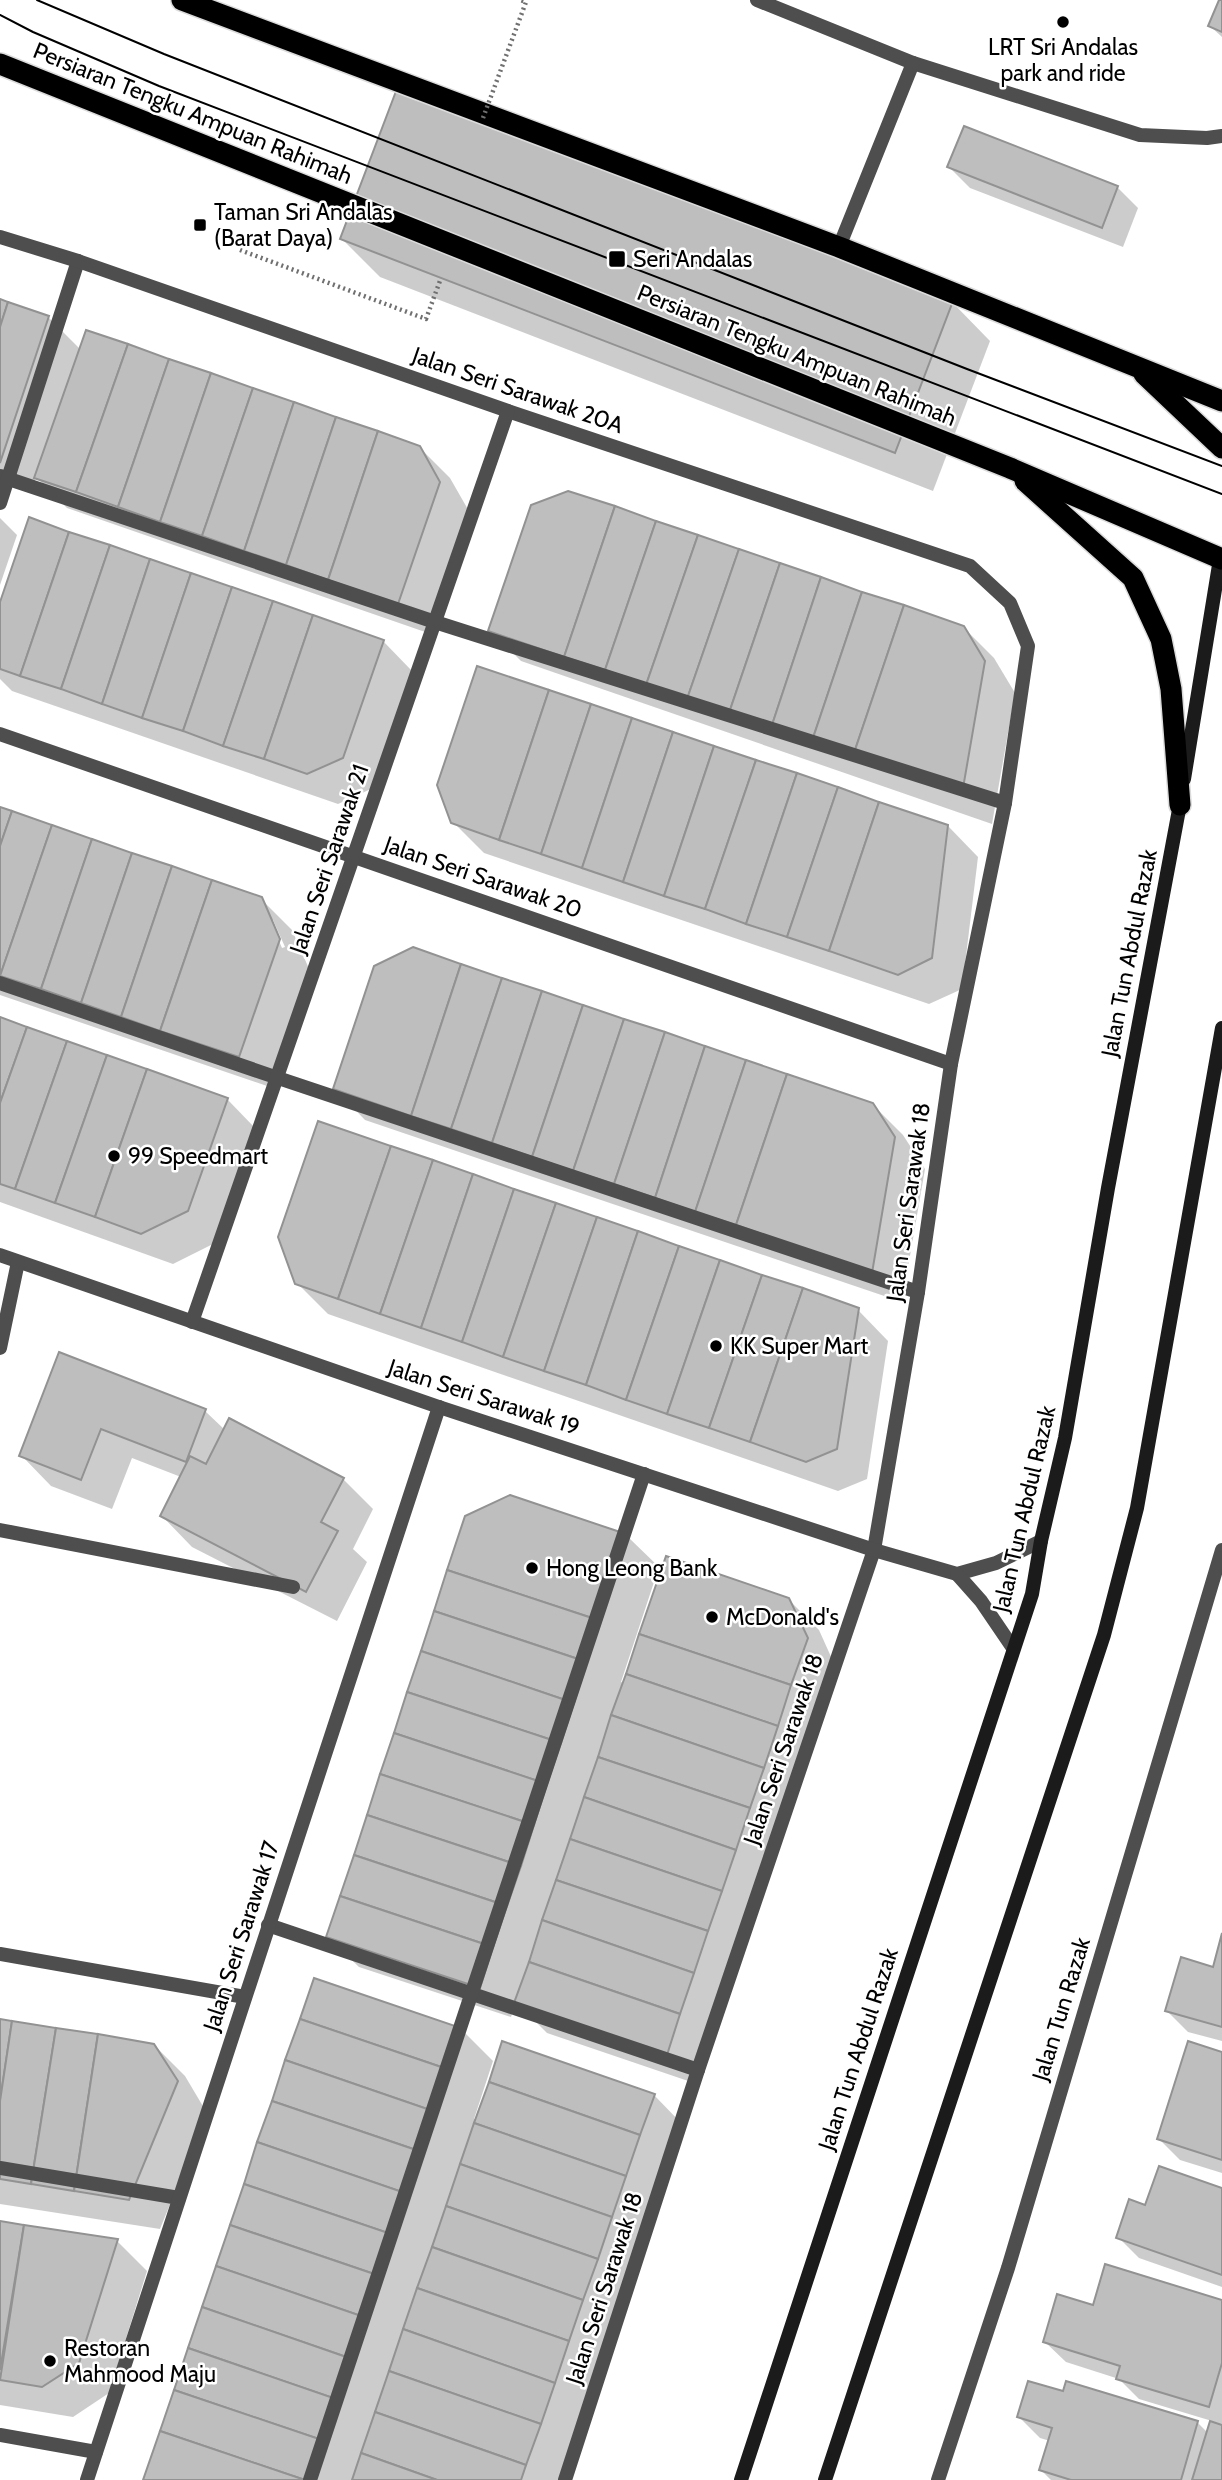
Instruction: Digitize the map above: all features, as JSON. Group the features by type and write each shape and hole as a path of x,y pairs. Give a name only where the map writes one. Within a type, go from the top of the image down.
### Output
{"highway":[{"path":"182,0 839,247 1222,401"},
{"name":"Persiaran Tengku Ampuan Rahimah","path":"0,64 1010,468 1221,558"},
{"path":"1132,363 1222,448"},
{"path":"1010,468 1133,578 1160,639 1171,689 1180,805"}],"main road":[{"name":"Jalan Tun Abdul Razak","path":"741,2480 1032,1594 1041,1541 1065,1438 1108,1188 1180,805 1221,558"},
{"path":"825,2480 1104,1634 1137,1508 1222,1028"}],"street":[{"path":"757,0 913,64 1140,135 1207,138 1222,136"},
{"path":"839,247 913,64"},
{"name":"Jalan Seri Sarawak 20A","path":"0,237 78,261 508,411 970,566 1010,603"},
{"path":"0,503 4,477 78,261"},
{"name":"Jalan Seri Sarawak 21","path":"192,1322 508,411"},
{"path":"4,477 435,622 1005,803"},
{"name":"Jalan Seri Sarawak 18","path":"565,2480 698,2070 874,1550 918,1292 951,1064 1005,803 1028,646 1010,603"},
{"name":"Jalan Seri Sarawak 20","path":"0,734 951,1064"},
{"path":"0,983 918,1292"},
{"name":"Jalan Seri Sarawak 19","path":"0,1255 439,1407 874,1550 957,1574"},
{"path":"0,1348 18,1262"},
{"name":"Jalan Seri Sarawak 17","path":"87,2480 439,1407"},
{"path":"310,2480 644,1474"},
{"path":"0,1530 293,1587"},
{"path":"1013,1648 981,1601 957,1574 996,1563 1041,1541"},
{"name":"Jalan Tun Razak","path":"938,2480 1008,2268 1222,1550"},
{"path":"268,1925 698,2070"},
{"path":"0,1954 245,1997"},
{"path":"0,2168 179,2198"},
{"path":"0,2435 96,2452"}],"path":[{"path":"483,118 526,2 520,0"},
{"path":"240,250 426,319 441,278"}],"building":[{"path":"1219,0 1222,0 1222,32 1208,26"},
{"name":"Seri Andalas","path":"398,86 953,301 895,453 340,239"},
{"path":"964,126 1118,186 1102,228 947,167"},
{"path":"0,299 8,302 0,327"},
{"path":"8,302 49,316 0,463 0,327"},
{"path":"86,330 128,344 76,492 34,478"},
{"path":"128,344 169,359 118,507 76,492"},
{"path":"169,359 211,373 160,522 118,507"},
{"path":"211,373 253,388 202,536 160,522"},
{"path":"253,388 294,402 244,551 202,536"},
{"path":"294,402 336,417 286,565 244,551"},
{"path":"336,417 378,431 328,580 286,565"},
{"path":"378,431 420,446 440,482 398,604 328,580"},
{"path":"568,491 615,506 564,657 488,631 531,505"},
{"path":"615,506 656,521 605,670 564,657"},
{"path":"29,517 69,532 20,676 0,669 0,602"},
{"path":"656,521 698,535 646,685 605,670"},
{"path":"69,532 110,545 61,689 20,676"},
{"path":"698,535 739,549 687,699 646,685"},
{"path":"110,545 150,559 102,704 61,689"},
{"path":"739,549 780,563 729,713 687,699"},
{"path":"150,559 191,573 142,718 102,704"},
{"path":"780,563 821,577 771,728 729,713"},
{"path":"191,573 232,587 183,731 142,718"},
{"path":"821,577 862,592 812,741 771,728"},
{"path":"232,587 273,601 223,746 183,731"},
{"path":"862,592 904,605 853,756 812,741"},
{"path":"273,601 313,615 264,759 223,746"},
{"path":"904,605 964,626 985,661 962,794 853,756"},
{"path":"313,615 384,640 343,758 307,774 264,759"},
{"path":"477,666 549,690 499,840 451,823 437,785"},
{"path":"549,690 591,704 541,854 499,840"},
{"path":"591,704 632,718 582,868 541,854"},
{"path":"632,718 673,732 623,882 582,868"},
{"path":"673,732 714,746 664,896 623,882"},
{"path":"714,746 756,760 705,909 664,896"},
{"path":"756,760 797,773 746,924 705,909"},
{"path":"797,773 838,787 787,937 746,924"},
{"path":"838,787 879,802 829,951 787,937"},
{"path":"879,802 948,825 932,958 898,975 829,951"},
{"path":"0,807 12,811 0,846"},
{"path":"12,811 52,825 0,976 0,846"},
{"path":"52,825 92,839 41,989 0,976"},
{"path":"92,839 132,853 81,1003 41,989"},
{"path":"132,853 172,866 121,1017 81,1003"},
{"path":"172,866 212,880 160,1031 121,1017"},
{"path":"212,880 262,897 280,939 239,1057 160,1031"},
{"path":"413,947 461,964 411,1116 333,1089 374,966"},
{"path":"461,964 502,978 451,1129 411,1116"},
{"path":"502,978 542,991 492,1143 451,1129"},
{"path":"542,991 583,1005 532,1157 492,1143"},
{"path":"583,1005 624,1019 573,1171 532,1157"},
{"path":"0,1017 27,1027 0,1103"},
{"path":"624,1019 665,1032 614,1184 573,1171"},
{"path":"27,1027 67,1041 15,1189 0,1184 0,1103"},
{"path":"665,1032 705,1046 655,1198 614,1184"},
{"path":"67,1041 107,1055 55,1203 15,1189"},
{"path":"705,1046 746,1060 695,1212 655,1198"},
{"path":"107,1055 147,1069 95,1217 55,1203"},
{"path":"746,1060 787,1074 736,1225 695,1212"},
{"path":"147,1069 228,1098 188,1211 141,1234 95,1217"},
{"path":"787,1074 873,1103 895,1137 872,1273 736,1225"},
{"path":"318,1121 391,1146 338,1299 295,1284 278,1237"},
{"path":"391,1146 433,1160 380,1314 338,1299"},
{"path":"433,1160 473,1174 421,1328 380,1314"},
{"path":"473,1174 514,1189 462,1342 421,1328"},
{"path":"514,1189 556,1203 503,1357 462,1342"},
{"path":"556,1203 597,1217 544,1371 503,1357"},
{"path":"597,1217 638,1231 586,1385 544,1371"},
{"path":"638,1231 679,1246 626,1400 586,1385"},
{"path":"679,1246 720,1260 667,1414 626,1400"},
{"path":"720,1260 762,1275 709,1428 667,1414"},
{"path":"762,1275 803,1288 750,1442 709,1428"},
{"path":"803,1288 859,1308 837,1449 806,1462 750,1442"},
{"path":"59,1352 206,1409 186,1462 101,1429 81,1480 19,1456"},
{"path":"229,1418 344,1478 321,1522 338,1531 306,1592 160,1516 190,1456 206,1464"},
{"path":"510,1495 629,1535 601,1621 447,1570 465,1516"},
{"path":"666,1556 789,1598 808,1638 791,1685 639,1634"},
{"path":"447,1570 601,1621 587,1662 434,1611"},
{"path":"434,1611 587,1662 574,1703 421,1651"},
{"path":"639,1634 791,1685 778,1726 626,1674"},
{"path":"421,1651 574,1703 561,1743 407,1692"},
{"path":"626,1674 778,1726 764,1768 611,1715"},
{"path":"407,1692 561,1743 547,1784 394,1733"},
{"path":"611,1715 764,1768 750,1808 598,1757"},
{"path":"394,1733 547,1784 534,1825 380,1774"},
{"path":"598,1757 750,1808 736,1850 584,1797"},
{"path":"380,1774 534,1825 521,1866 367,1815"},
{"path":"584,1797 736,1850 722,1891 570,1839"},
{"path":"367,1815 521,1866 507,1906 354,1855"},
{"path":"570,1839 722,1891 708,1931 556,1880"},
{"path":"354,1855 507,1906 493,1947 340,1896"},
{"path":"556,1880 708,1931 694,1973 542,1920"},
{"path":"340,1896 493,1947 480,1988 326,1937"},
{"path":"542,1920 694,1973 680,2014 529,1962"},
{"path":"1222,1933 1222,2027 1165,2011 1181,1957 1213,1967"},
{"path":"529,1962 680,2014 667,2055 514,2003"},
{"path":"314,1978 464,2029 450,2070 300,2019"},
{"path":"0,2019 12,2021 0,2101"},
{"path":"300,2019 450,2070 436,2112 285,2060"},
{"path":"12,2021 56,2028 31,2184 0,2179 0,2101"},
{"path":"56,2028 98,2034 74,2191 31,2184"},
{"path":"98,2034 154,2044 178,2081 129,2200 74,2191"},
{"path":"502,2041 655,2094 640,2135 489,2082"},
{"path":"1188,2041 1222,2052 1222,2160 1157,2139"},
{"path":"285,2060 436,2112 422,2152 272,2101"},
{"path":"489,2082 640,2135 626,2176 474,2123"},
{"path":"272,2101 422,2152 408,2194 257,2142"},
{"path":"474,2123 626,2176 612,2217 460,2164"},
{"path":"257,2142 408,2194 394,2235 244,2184"},
{"path":"460,2164 612,2217 598,2259 446,2206"},
{"path":"1159,2166 1222,2188 1222,2275 1116,2238 1129,2199 1145,2205"},
{"path":"244,2184 394,2235 380,2276 230,2225"},
{"path":"446,2206 598,2259 583,2300 432,2247"},
{"path":"0,2221 24,2225 0,2370"},
{"path":"24,2225 118,2239 79,2363 42,2387 0,2380"},
{"path":"230,2225 380,2276 367,2318 216,2266"},
{"path":"432,2247 583,2300 569,2341 417,2288"},
{"path":"1105,2264 1222,2300 1222,2363 1209,2407 1116,2379 1120,2366 1043,2342 1057,2294 1093,2305"},
{"path":"216,2266 367,2318 352,2359 202,2307"},
{"path":"417,2288 569,2341 555,2383 403,2329"},
{"path":"202,2307 352,2359 339,2400 188,2348"},
{"path":"403,2329 555,2383 541,2424 389,2371"},
{"path":"188,2348 339,2400 325,2441 174,2390"},
{"path":"389,2371 541,2424 526,2465 375,2412"},
{"path":"1028,2381 1063,2391 1066,2381 1198,2421 1181,2480 1071,2480 1039,2470 1052,2428 1017,2417"},
{"path":"174,2390 325,2441 305,2480 160,2431"},
{"path":"375,2412 526,2465 521,2480 437,2480 361,2453"},
{"path":"1210,2421 1222,2425 1222,2480 1192,2480"},
{"path":"160,2431 305,2480 143,2480"},
{"path":"361,2453 437,2480 352,2480"}],"tram line":[{"path":"37,0 164,54 967,369 1222,466"},
{"path":"0,15 159,86 1222,494"}],"place":[{"name":"LRT Sri Andalas park and ride","path":"1063,22"},
{"name":"Taman Sri Andalas (Barat Daya)","path":"200,225"},
{"name":"Seri Andalas","path":"617,259"},
{"name":"99 Speedmart","path":"114,1156"},
{"name":"KK Super Mart","path":"716,1346"},
{"name":"Hong Leong Bank","path":"532,1568"},
{"name":"McDonald's","path":"712,1617"},
{"name":"Restoran Mahmood Maju","path":"50,2361"}]}
